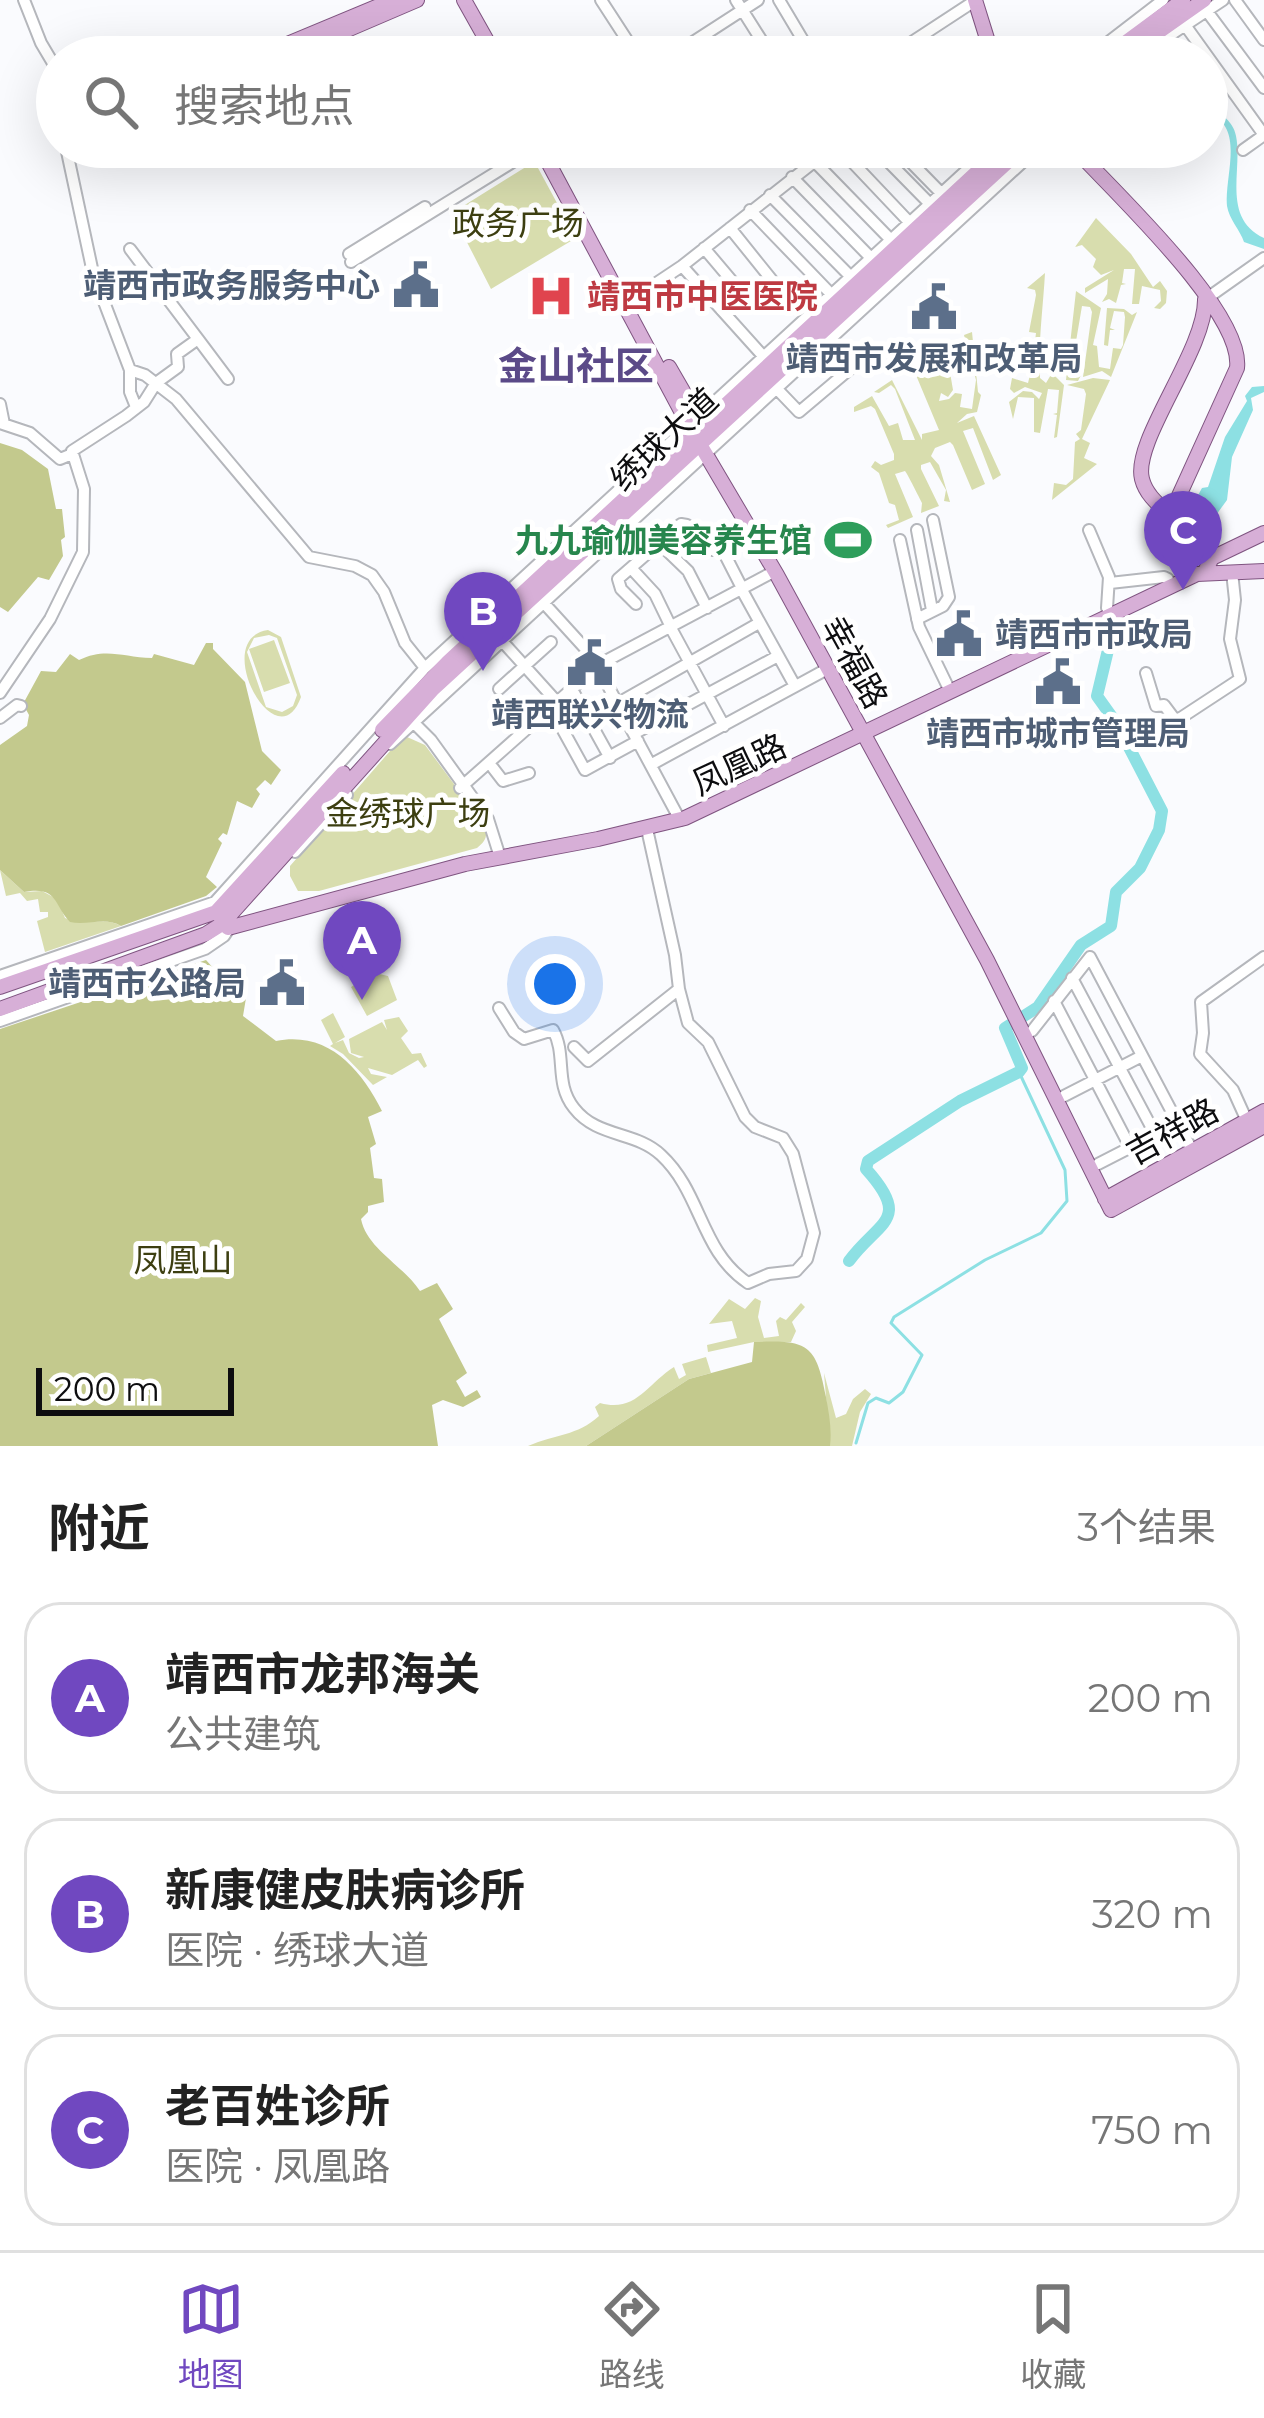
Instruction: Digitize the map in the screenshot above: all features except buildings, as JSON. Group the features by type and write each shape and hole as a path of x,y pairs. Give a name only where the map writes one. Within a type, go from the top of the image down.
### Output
{"main road":[{"path":"306,36 393,0"},
{"path":"333,36 417,0"},
{"path":"460,0 480,36"},
{"path":"1134,36 1183,0"},
{"path":"971,1 984,36"},
{"path":"1150,26 1205,5"},
{"name":"幸福路","path":"553,168 696,436 865,729 1027,1027 1098,1164 1112,1202"},
{"name":"幸福路","path":"554,168 631,300 696,436 865,729"},
{"name":"绣球大道","path":"4,980 225,918 325,785 494,611 624,513 765,358 977,168"},
{"name":"绣球大道","path":"0,1009 89,984 206,934 456,668 541,600 620,494 775,384 964,212 1003,168"},
{"path":"1097,168 1204,289 1239,361 1174,533"},
{"path":"1204,289 1193,334 1134,473 1142,499 1201,570 1264,535"},
{"name":"凤凰路","path":"865,729 1112,601 1201,570 1264,568"},
{"name":"凤凰路","path":"497,855 647,829 681,817 865,729 1112,601 1201,570 1264,568"},
{"name":"凤凰路","path":"225,918 681,817"},
{"path":"84,960 89,984"},
{"name":"幸福路","path":"1027,1027 1112,1202"},
{"name":"吉祥路","path":"1112,1202 1247,1128 1264,1111"},
{"name":"吉祥路","path":"1112,1202 1192,1150 1264,1126"}],"street":[{"path":"24,0 38,36"},
{"path":"602,0 625,36"},
{"path":"702,36 762,0"},
{"path":"779,0 800,36"},
{"path":"1146,36 1163,0"},
{"path":"1134,36 1150,26 1185,25 1205,5 1223,0"},
{"path":"1234,0 1264,40"},
{"path":"920,36 971,1"},
{"path":"1205,5 1227,36"},
{"path":"708,36 742,9"},
{"path":"742,9 759,36"},
{"path":"1185,25 1193,36"},
{"path":"1228,37 1264,88"},
{"path":"1228,85 1264,135 1243,150"},
{"path":"70,168 93,273 130,370 136,407"},
{"path":"493,168 350,258 506,168"},
{"path":"631,300 682,266 804,168"},
{"path":"821,168 892,242"},
{"path":"853,168 910,223"},
{"path":"902,168 940,197"},
{"path":"914,168 940,197"},
{"path":"682,266 765,358 970,168"},
{"path":"964,212 1009,168"},
{"path":"792,177 871,258"},
{"path":"770,195 851,277"},
{"path":"750,209 831,294"},
{"path":"730,228 775,284"},
{"path":"704,248 737,287"},
{"path":"130,249 228,379"},
{"path":"1204,289 1264,258"},
{"path":"0,404 2,424 30,433 60,459 136,407 178,367 177,354 198,339"},
{"path":"775,384 799,412 850,369"},
{"path":"130,370 176,399 309,557 355,566 372,575 405,643 425,668"},
{"path":"579,547 641,511 696,436"},
{"path":"0,693 50,619 82,556 84,489 72,454"},
{"path":"624,513 641,511"},
{"path":"917,619 944,606 949,597 933,520"},
{"path":"636,604 617,582 686,524 708,549 752,532"},
{"path":"917,530 932,610"},
{"path":"1090,530 1112,601"},
{"path":"900,540 917,619 948,687"},
{"path":"660,544 688,571 707,608"},
{"path":"721,547 795,686"},
{"path":"631,568 652,590 724,726"},
{"path":"1146,673 1156,706 1164,705 1176,721 1238,681 1230,634 1235,600 1232,572"},
{"path":"672,628 776,573"},
{"path":"464,789 599,668 743,590"},
{"path":"541,600 592,656 681,817"},
{"path":"34,970 214,902 325,785 425,668 494,611"},
{"path":"620,702 759,623"},
{"path":"225,918 500,637 555,707 583,768 595,768 637,737 778,656"},
{"path":"499,689 551,642"},
{"path":"456,668 473,666"},
{"path":"464,789 493,768 599,668"},
{"path":"599,668 681,817"},
{"path":"654,763 829,668"},
{"path":"574,693 610,758"},
{"path":"0,718 21,706"},
{"path":"412,725 490,823 497,855"},
{"path":"493,768 503,781 530,773"},
{"path":"500,1007 514,1032 524,1039 553,1030 559,1045 560,1081 575,1111 606,1134 659,1152 685,1185 726,1267 748,1283 764,1275 798,1270 814,1233 793,1154 783,1138 755,1127 745,1117 708,1042 688,1023 647,829"},
{"path":"1247,1128 1233,1090 1200,1054 1202,1002 1264,957"},
{"path":"1027,1027 1087,958 1093,959 1192,1150"},
{"path":"1072,978 1154,1134"},
{"path":"0,1021 89,984"},
{"path":"574,1047 588,1061 679,989"},
{"path":"1054,1001 1130,1147"},
{"path":"1064,1096 1142,1056"},
{"path":"1098,1164 1178,1123"}],"green space":[{"name":"政务广场","path":"524,168 538,168 576,238 491,289 452,213"},
{"path":"1096,218 1131,254 1153,287 1160,281 1167,291 1160,309 1154,308 1161,301 1160,290 1142,286 1139,304 1132,304 1135,269 1124,269 1122,283 1126,284 1121,285 1116,303 1102,302 1108,279 1085,293 1085,288 1114,270 1101,275 1093,267 1096,259 1082,245 1075,247"},
{"path":"1045,273 1040,378 1046,383 1052,373 1064,385 1054,438 1059,390 1048,389 1040,433 1034,432 1034,398 1018,397 1013,419 1009,402 1023,391 1039,399 1042,393 1025,387 1014,393 1010,389 1012,378 1028,383 1036,333 1029,332 1036,295 1027,288"},
{"path":"1076,291 1101,308 1093,345 1099,367 1110,369 1113,348 1123,345 1124,312 1114,311 1110,328 1115,330 1110,330 1108,346 1104,345 1107,308 1124,309 1132,315 1137,312 1111,377 1102,371 1083,377 1092,312 1082,306 1072,365 1073,373 1081,375 1078,381 1066,380"},
{"path":"972,332 981,395 977,412 957,423 974,416 1001,475 993,480 973,428 963,431 985,484 972,490 950,442 935,448 931,456 939,465 950,502 944,501 946,490 930,462 921,469 939,506 921,513 922,503 905,471 895,474 913,517 888,528 886,525 899,520 895,505 889,503 879,473 871,467 875,461 881,465 894,460 894,454 875,409 854,412 854,407 872,396 889,426 898,423 903,440 915,440 895,389 891,385 874,392 892,380 922,440 922,434 939,430 913,368 937,343 945,343 953,390 948,397 941,393 939,401 962,394 960,407 972,409 976,380 964,335"},
{"path":"1093,378 1110,380 1082,439 1090,443 1084,458 1097,464 1052,500 1054,483 1066,485 1073,479 1075,442 1080,439 1076,434 1081,430 1086,394 1084,389 1067,385"},
{"path":"0,443 22,450 48,469 56,509 62,509 65,537 61,540 63,556 49,580 38,577 8,612 0,607"},
{"path":"268,630 281,637 301,697 290,714 277,716 264,707 253,692 245,653 251,638","holes":["254,638 277,638 297,695 293,706 282,712 266,707 247,652"]},
{"path":"274,640 290,683 264,692 249,649"},
{"path":"206,643 213,643 213,649 245,682 262,751 281,770 271,785 265,780 256,789 260,794 252,808 237,801 206,877 217,887 206,896 121,926 70,922 49,894 24,892 0,870 0,745 27,726 29,715 23,704 41,671 56,672 70,654 79,660 97,654 152,658 154,654 194,665"},
{"name":"金绣球广场","path":"407,737 425,745 483,823 483,843 319,891 298,891 290,866"},
{"path":"0,870 24,892 42,891 57,899 65,918 121,926 45,952 37,921 48,917 48,912 40,912 38,899 27,901 20,893 6,896"},
{"name":"凤凰山","path":"206,960 224,980 247,992 243,1016 276,1041 295,1039 327,1047 353,1067 382,1111 368,1117 376,1144 370,1148 374,1178 382,1179 384,1202 368,1206 361,1219 378,1248 420,1291 437,1283 453,1309 439,1319 467,1373 456,1381 465,1397 477,1390 481,1397 463,1407 443,1400 432,1405 438,1446 0,1446 0,1029"},
{"path":"375,973 388,976 397,1000 367,1016 351,987"},
{"path":"333,1013 345,1037 335,1043 343,1040 349,1053 359,1058 364,1057 351,1053 349,1039 382,1022 387,1030 384,1020 399,1017 408,1031 401,1038 412,1054 421,1053 427,1066 418,1060 392,1075 368,1068 371,1074 387,1077 373,1085 330,1046 321,1020"},
{"path":"755,1298 761,1301 758,1317 764,1338 779,1336 776,1321 786,1320 801,1303 805,1307 792,1322 796,1331 791,1342 754,1342 708,1352 707,1345 737,1338 732,1321 709,1324 729,1299 745,1309"},
{"path":"754,1342 787,1342 813,1356 826,1397 830,1446 586,1446 689,1379 752,1362"},
{"path":"706,1357 711,1373 689,1379 586,1446 528,1446 583,1427 599,1416 595,1407 600,1403 632,1400 674,1367 679,1379 686,1375 682,1364"},
{"path":"824,1373 836,1418 846,1414 865,1389 871,1394 860,1412 852,1446 830,1446"}],"water":[{"path":"1228,121 1237,149 1238,206 1242,218 1264,238 1264,249 1244,242 1228,211"},
{"path":"1264,386 1264,392 1251,398 1253,410 1232,457 1227,500 1189,542 1187,525 1202,488 1208,487 1225,437 1247,401 1245,396 1252,387"}],"waterway":[{"path":"849,1261 880,1228 889,1210 880,1186 866,1169 868,1161 960,1101 1019,1072 1022,1068 1005,1028 1038,1007 1081,945 1111,926 1116,892 1140,868 1159,830 1162,811 1117,724 1097,696 1108,650 1109,611"},
{"path":"856,1443 868,1403 876,1398 889,1403 903,1392 922,1355 891,1323 894,1317 985,1260 1041,1233 1067,1201 1065,1170 1019,1072"}],"place":[{"name":"靖西市政务服务中心","path":"416,285"},
{"name":"靖西市中医医院","path":"551,296"},
{"name":"靖西市发展和改革局","path":"934,307"},
{"name":"九九瑜伽美容养生馆","path":"848,540"},
{"name":"老百姓诊所","path":"1183,590"},
{"name":"靖西市市政局","path":"959,634"},
{"name":"靖西联兴物流","path":"590,663"},
{"name":"新康健皮肤病诊所","path":"483,671"},
{"name":"靖西市城市管理局","path":"1058,682"},
{"name":"靖西市公路局","path":"282,983"},
{"name":"靖西市龙邦海关","path":"362,1000"}],"district":[{"name":"金山社区","path":"576,366"}]}
